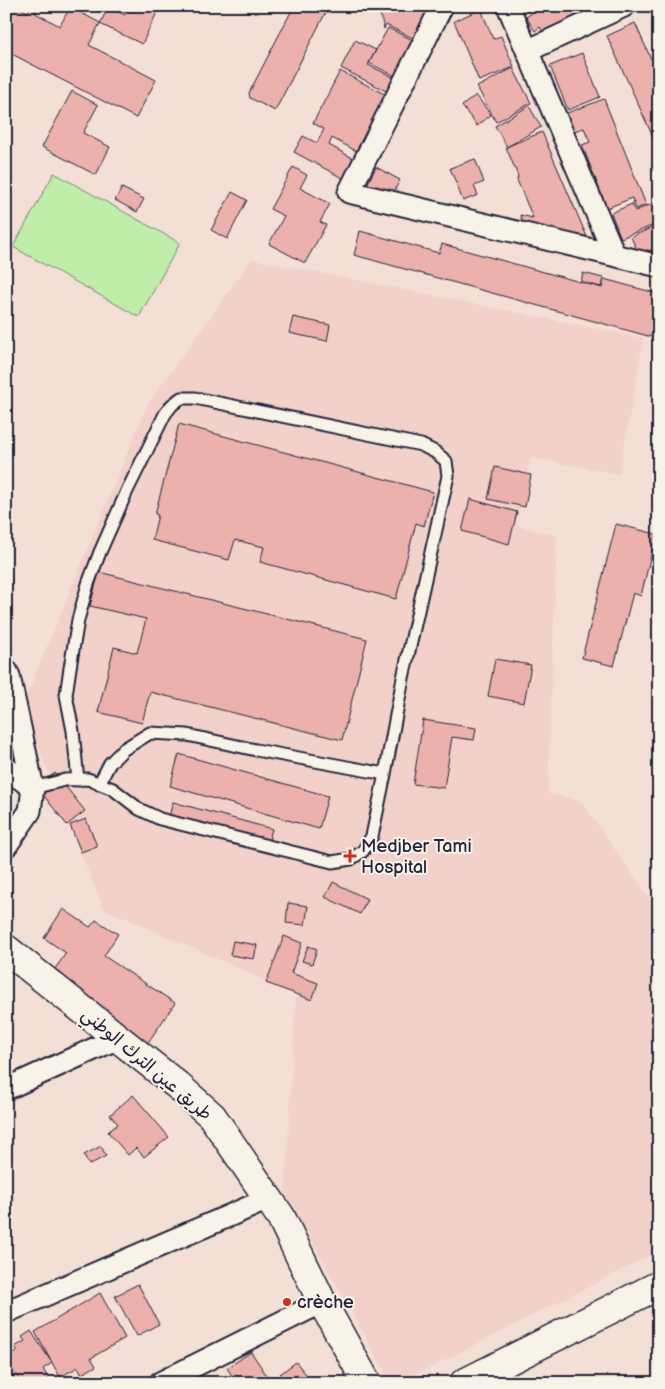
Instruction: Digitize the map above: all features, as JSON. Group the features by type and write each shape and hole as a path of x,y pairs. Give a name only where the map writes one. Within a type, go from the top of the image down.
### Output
{"main road":[{"name":"طريق عين الترك الوطني","path":"6,949 177,1085 212,1116 281,1217 322,1302 366,1383"},
{"path":"464,1383 659,1284"}],"street":[{"path":"442,6 349,192 659,266"},
{"path":"508,6 614,254"},
{"path":"527,51 624,6"},
{"path":"6,670 20,724 33,788 30,811 6,846"},
{"path":"6,768 33,788"},
{"path":"6,1089 118,1038"},
{"path":"6,1312 268,1198"},
{"path":"160,1383 322,1302"}],"lane":[{"path":"33,788 65,780 78,780 88,779 113,789 139,809 160,820 332,862 351,859 363,851 372,836 448,476 446,461 435,452 421,445 195,398 181,398 172,405 165,414 127,491 100,552 88,584 81,611 66,695 73,731 78,780"},
{"path":"99,784 110,763 124,749 150,733 187,735 385,774"}],"shaded area":[{"name":"Medjber Tami Hospital","path":"252,259 644,338 619,474 531,458 516,525 557,536 548,793 581,801 659,912 659,1251 400,1383 391,1383 285,1193 296,994 103,908 22,707 147,405"}],"green space":[{"path":"54,173 180,243 139,317 13,247"}],"building":[{"path":"6,6 16,6 28,12 31,6 49,6 47,11 38,7 35,13 60,26 70,7 100,23 89,45 156,80 136,118 6,51"},
{"path":"129,6 160,6 142,44 100,24 108,7 125,15"},
{"path":"294,6 329,6 275,111 250,98 249,93"},
{"path":"378,6 432,6 415,39 386,25 384,29"},
{"path":"523,6 539,6 526,12"},
{"path":"542,6 559,6 561,9 565,6 571,6 583,26 552,46 540,27 535,31 526,17"},
{"path":"481,9 493,39 501,36 514,67 479,81 454,21"},
{"path":"635,23 651,59 659,56 659,150 607,36"},
{"path":"388,28 417,42 399,78 369,63"},
{"path":"355,40 376,50 368,65 395,78 388,92 341,68"},
{"path":"582,53 600,97 568,110 550,66"},
{"path":"513,68 531,103 496,122 477,87"},
{"path":"340,71 390,97 360,153 332,138 329,145 356,160 346,180 294,152 303,136 317,143 324,129 313,123"},
{"path":"72,91 98,105 83,133 110,147 96,175 42,147"},
{"path":"476,95 491,115 477,126 462,106"},
{"path":"604,99 646,205 636,209 632,198 607,208 582,145 590,142 584,128 574,131 567,113"},
{"path":"529,106 541,127 507,147 495,126"},
{"path":"542,132 590,244 530,240 520,215 533,218 506,147"},
{"path":"475,159 484,182 474,186 478,195 463,201 450,168"},
{"path":"293,167 307,175 300,188 330,204 320,222 326,225 305,263 269,244 284,216 270,209"},
{"path":"376,167 400,180 390,199 366,187"},
{"path":"122,188 144,199 137,212 115,200"},
{"path":"232,192 247,200 227,239 211,230"},
{"path":"657,202 659,207 659,223 621,238 611,213 632,204 635,211"},
{"path":"655,226 659,233 659,248 640,257 631,237"},
{"path":"360,231 439,253 442,244 602,288 604,279 659,294 659,339 354,255"},
{"path":"646,250 659,251 659,267 645,265"},
{"path":"583,273 603,278 601,287 581,282"},
{"path":"293,317 330,325 327,341 289,333"},
{"path":"179,424 433,492 424,526 416,523 396,599 260,562 264,547 235,540 229,560 152,540 158,515 155,514"},
{"path":"495,467 531,475 525,507 488,499"},
{"path":"470,499 517,512 509,544 462,531"},
{"path":"616,524 656,534 641,596 633,593 614,666 582,658"},
{"path":"99,572 367,639 342,740 150,692 142,723 98,712 114,647 137,653 146,619 90,606"},
{"path":"495,659 531,665 524,703 488,696"},
{"path":"423,720 476,728 474,740 452,737 444,788 413,784"},
{"path":"179,754 328,796 319,829 170,786"},
{"path":"55,773 85,811 67,825 37,787"},
{"path":"173,802 272,829 266,851 167,824"},
{"path":"86,819 97,846 81,852 70,825"},
{"path":"333,882 367,899 360,914 325,897"},
{"path":"288,903 308,906 305,925 286,923"},
{"path":"63,909 90,927 96,920 118,934 104,956 175,1003 147,1044 48,979 66,953 44,938"},
{"path":"284,936 302,943 291,973 318,983 312,1000 266,983"},
{"path":"233,941 257,945 254,959 230,955"},
{"path":"308,946 317,949 312,964 302,961"},
{"path":"133,1095 169,1137 144,1157 136,1148 128,1155 108,1132 118,1124 110,1115"},
{"path":"101,1146 106,1156 89,1165 84,1155"},
{"path":"138,1284 159,1324 137,1336 115,1296"},
{"path":"100,1293 125,1338 91,1358 96,1366 82,1374 78,1367 60,1377 35,1332"},
{"path":"31,1331 52,1363 43,1369 50,1381 47,1383 21,1383 6,1359 18,1351 15,1347 25,1341 22,1337"},
{"path":"251,1352 272,1383 237,1383 227,1368"},
{"path":"296,1362 313,1383 287,1383 280,1374"},
{"path":"6,1365 17,1383 6,1383"}],"place":[{"name":"Medjber Tami Hospital","path":"350,856"},
{"name":"crèche","path":"287,1302"}]}
